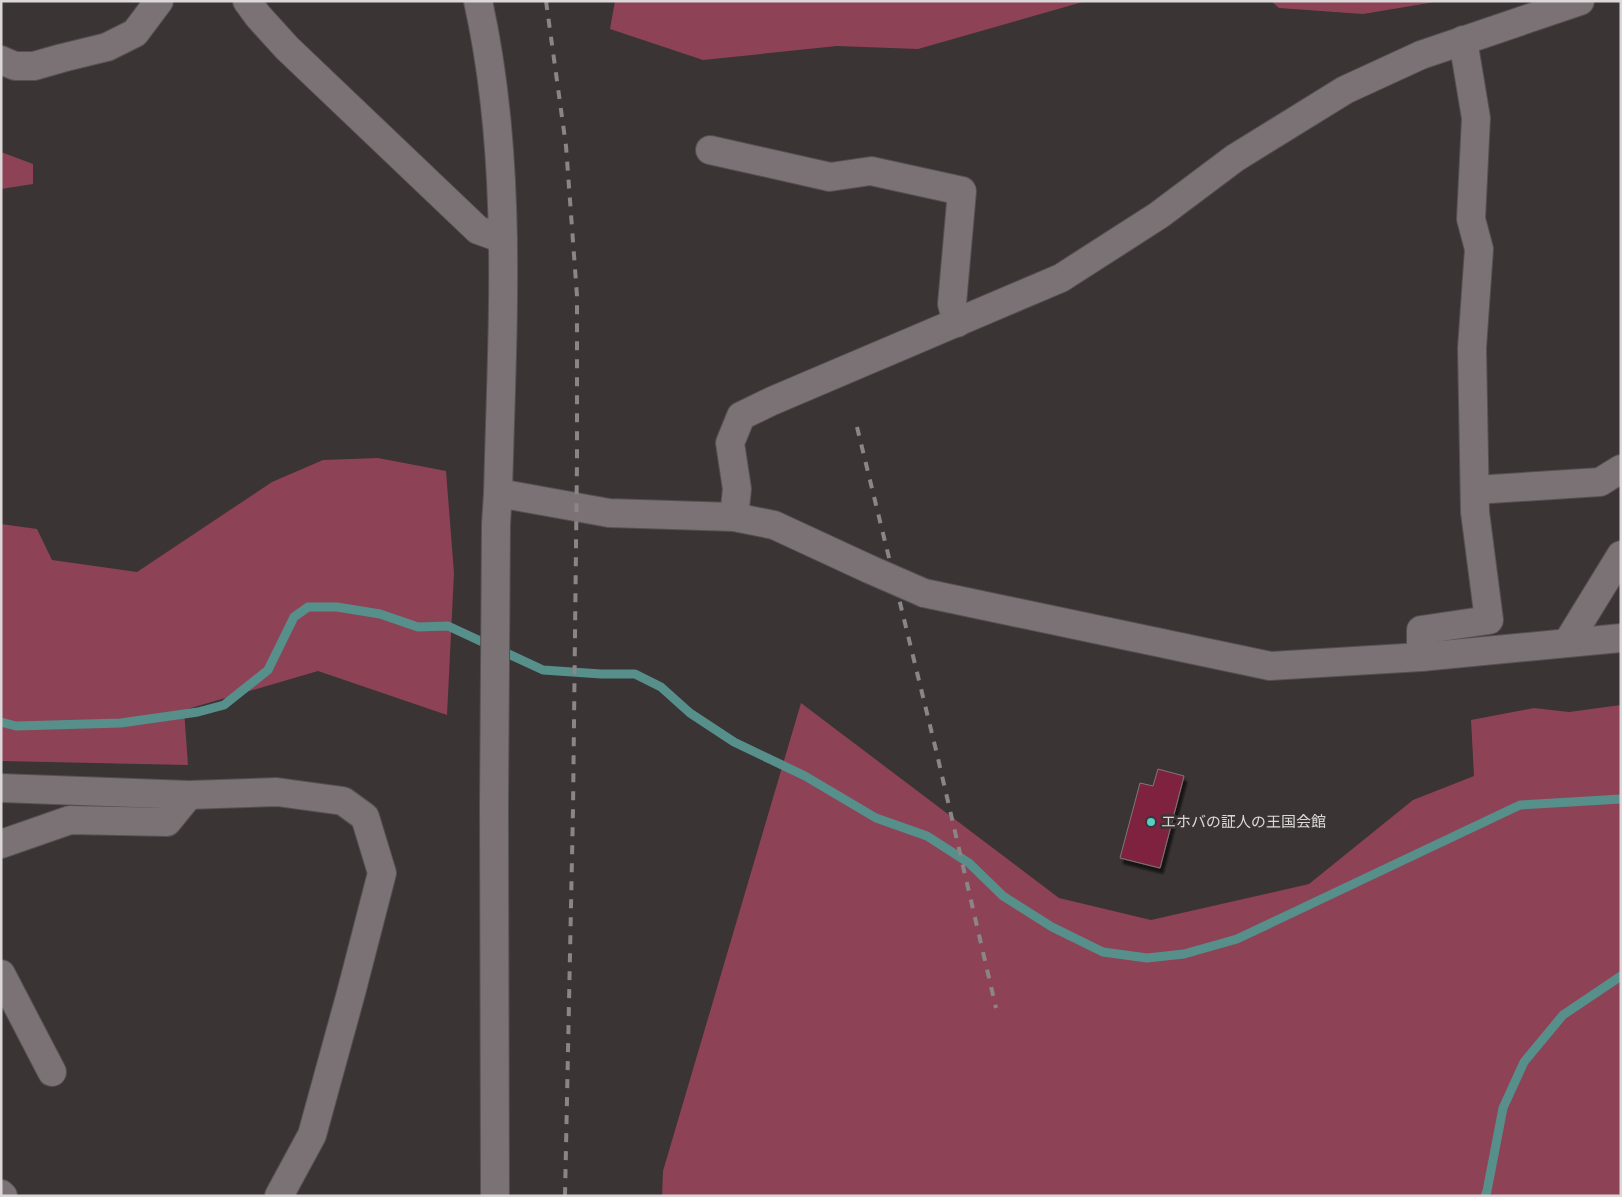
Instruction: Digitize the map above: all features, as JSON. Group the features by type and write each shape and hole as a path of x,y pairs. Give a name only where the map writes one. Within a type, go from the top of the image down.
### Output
{"street":[{"path":"1,60 15,66 34,66 107,48 135,33 159,1"},
{"path":"247,1 287,48 478,230 503,240"},
{"path":"478,1 488,48 497,110 501,154 503,240 496,524 494,807 496,1196"},
{"path":"734,516 737,489 730,443 741,416 772,401 1062,278 1159,215 1235,158 1345,90 1421,55 1580,1"},
{"path":"1421,657 1420,630 1489,620 1475,512 1472,348 1478,249 1471,219 1476,118 1463,40"},
{"path":"710,150 830,177 871,171 962,191 952,304 957,323"},
{"path":"1475,490 1600,482 1621,469"},
{"path":"498,493 609,513 734,516 774,525 924,593 1270,666 1421,657 1621,638"},
{"path":"1567,643 1621,555"},
{"path":"1,788 189,795 277,792 343,801 364,817 382,873 352,993 312,1135 279,1196"},
{"path":"1,844 70,820 167,822 189,795"},
{"path":"1,974 52,1072"}],"shaded area":[{"path":"615,1 1086,1 918,49 837,46 703,60 610,29"},
{"path":"1271,1 1441,1 1363,14 1279,8"},
{"path":"1,152 33,164 33,184 1,189"},
{"path":"378,458 446,471 454,573 447,715 318,671 184,710 188,765 1,761 1,524 37,529 52,560 137,572 272,482 323,460"},
{"path":"801,703 1059,898 1151,920 1309,884 1413,800 1474,776 1471,720 1534,708 1569,712 1621,705 1621,1196 662,1196 663,1171"}],"building":[{"name":"エホバの証人の王国会館","path":"1158,769 1184,776 1160,868 1120,858 1140,783 1153,786"}],"waterway":[{"path":"1,722 16,726 121,723 198,712 224,705 268,670 294,617 308,607 337,607 380,614 418,627 448,626 543,670 635,674 661,687 690,713 734,742 805,776 876,818 927,836 969,863 1003,896 1052,927 1103,952 1147,958 1184,954 1237,939 1520,805 1621,799"},
{"path":"1485,1196 1503,1108 1524,1062 1563,1015 1621,976"}],"railway":[{"path":"546,1 566,146 577,296 573,809 565,1196"},
{"path":"857,427 936,750 996,1008"}],"place":[{"name":"エホバの証人の王国会館","path":"1151,822"}]}
